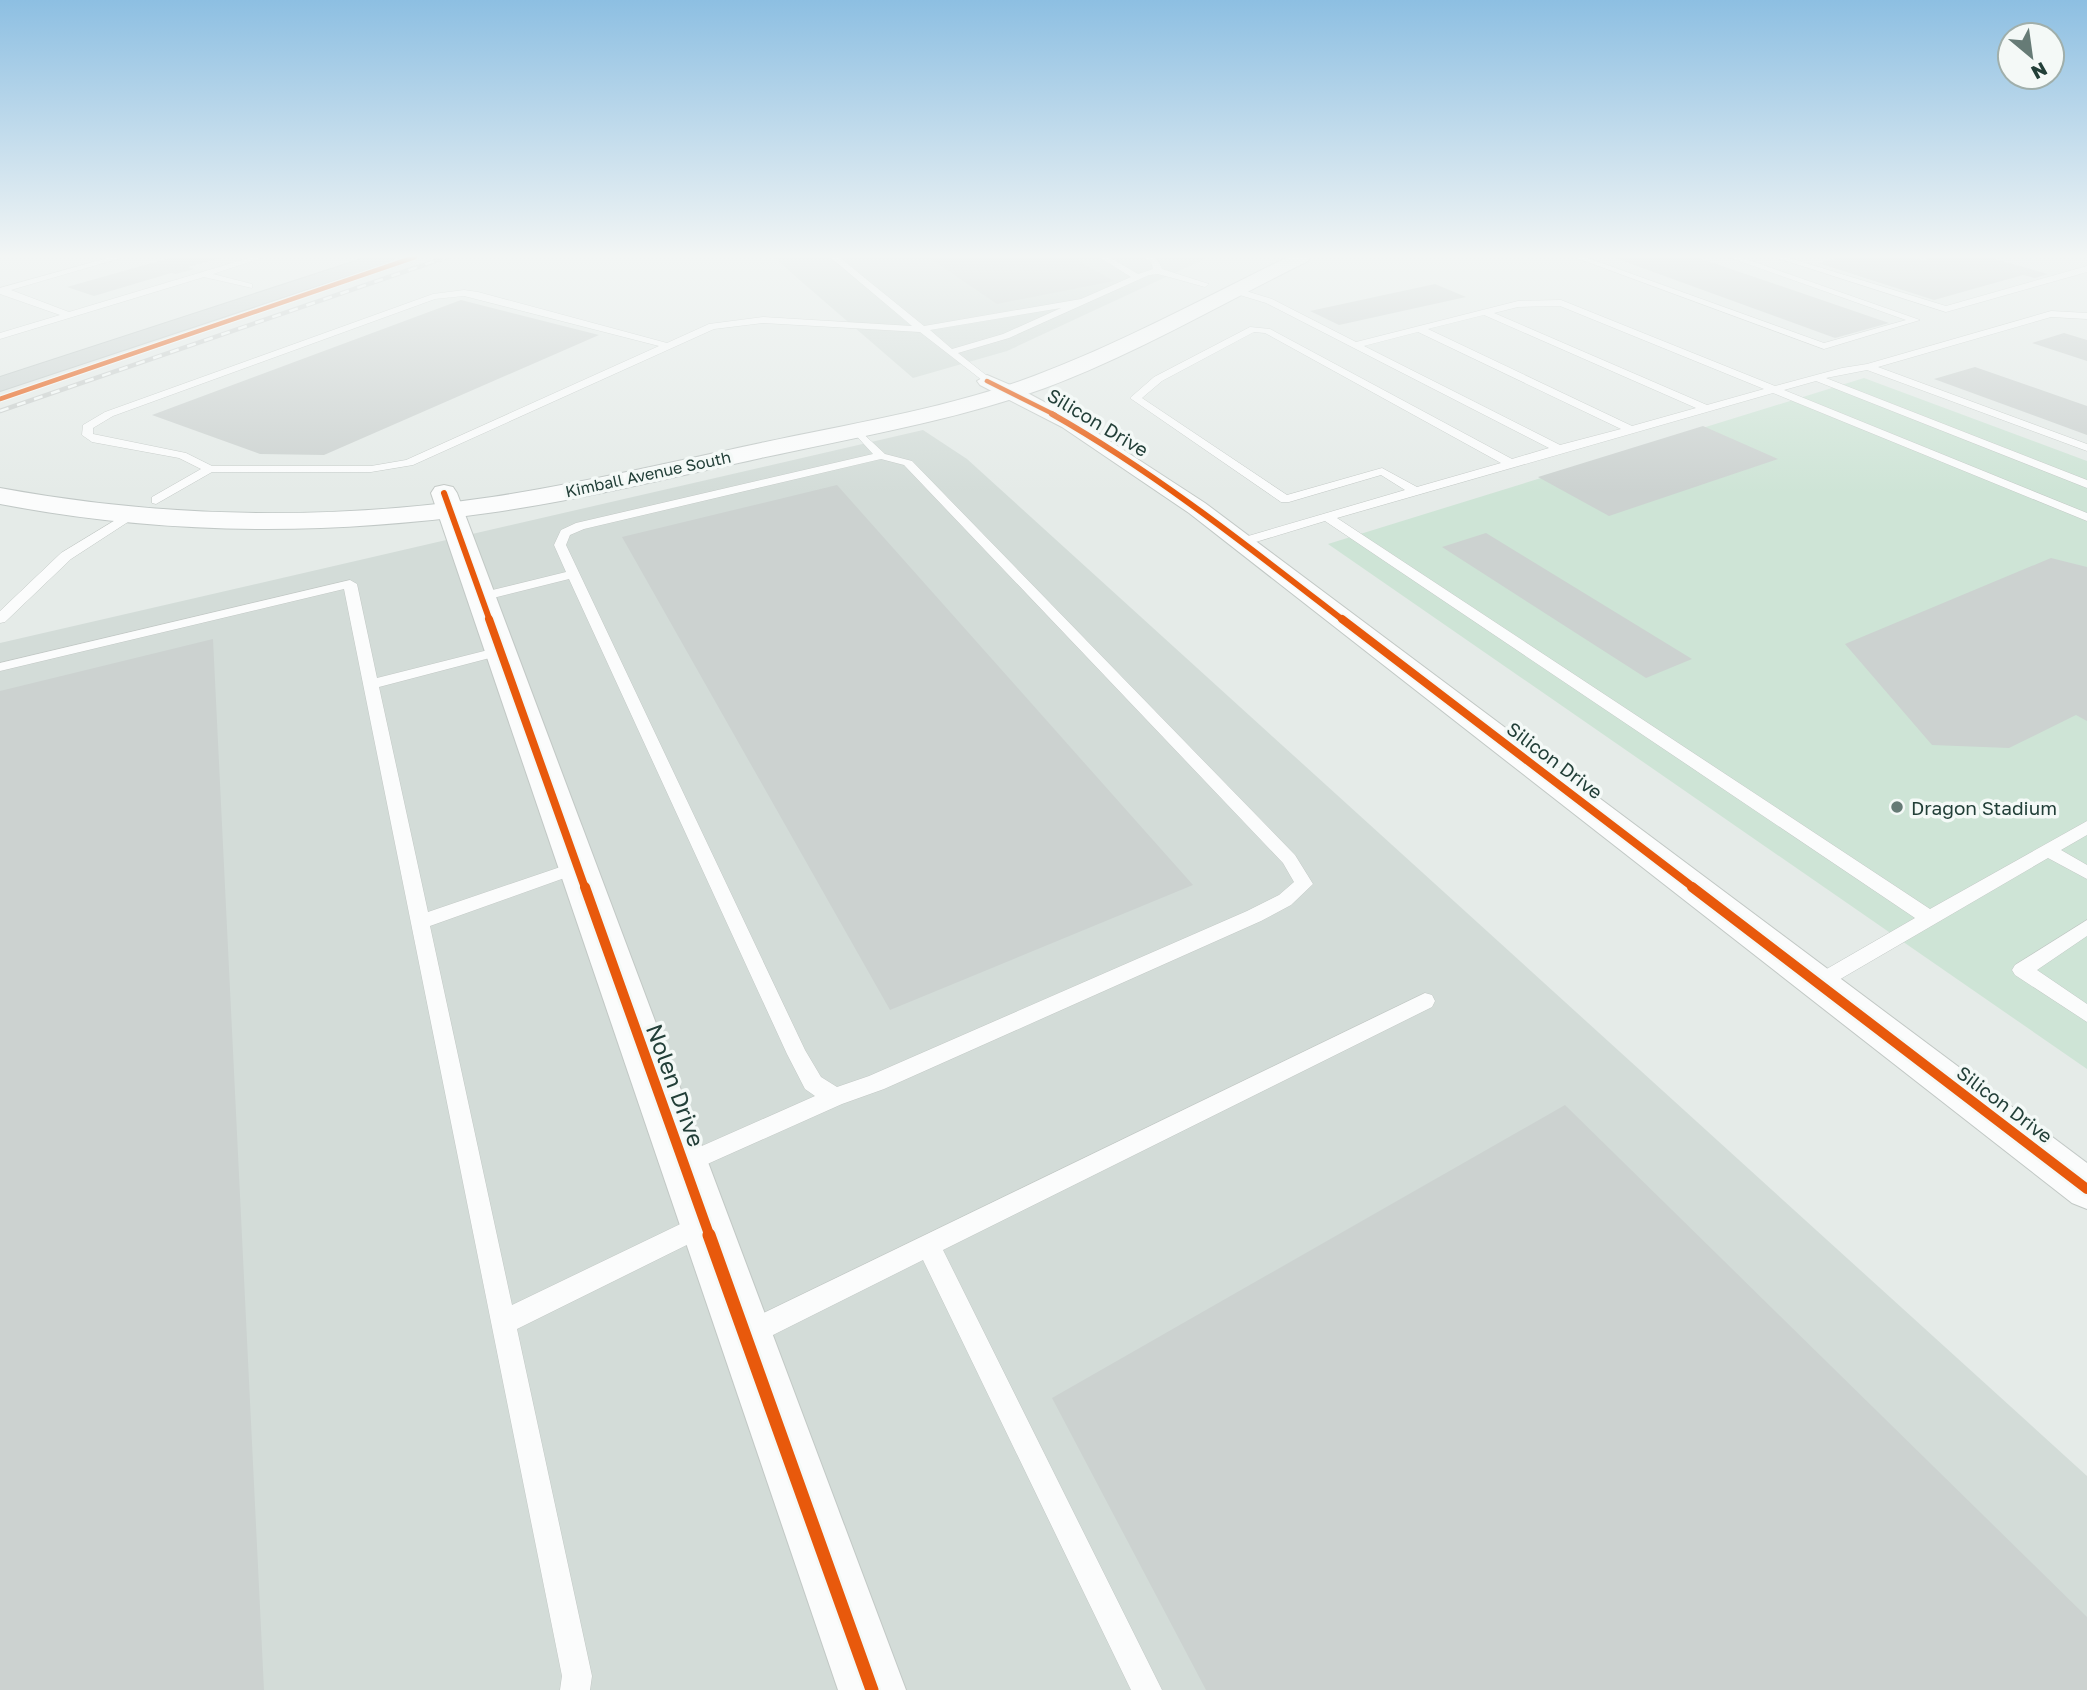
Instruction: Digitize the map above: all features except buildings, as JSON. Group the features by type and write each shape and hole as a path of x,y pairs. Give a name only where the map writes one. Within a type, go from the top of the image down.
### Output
{"main road":[{"path":"0,365 92,336"},
{"path":"0,384 146,336"},
{"name":"Kimball Avenue South","path":"6,485 156,500 283,506 447,501 524,482 922,398 1000,386 1099,336"},
{"name":"Kimball Avenue South","path":"6,485 61,510 127,517 299,520 613,483 856,430 1101,357 1136,336"},
{"path":"127,517 156,500"},
{"name":"Nolen Drive","path":"447,501 872,1690"}],"street":[{"name":"Silicon Drive","path":"1000,386 1147,473 1242,542 2087,1189"}],"lane":[{"path":"325,336 108,414 87,427 88,435 92,439 182,455 210,469 371,469 409,463 691,336"},
{"path":"631,336 669,346"},
{"path":"930,336 1000,386"},
{"path":"951,352 1006,336"},
{"path":"1241,336 1157,379 1135,397 1285,499 1382,471 1415,491"},
{"path":"1277,336 1510,463"},
{"path":"1338,336 1559,449"},
{"path":"1355,345 1392,336"},
{"path":"1434,336 1630,429"},
{"path":"1539,336 1705,408"},
{"path":"1643,336 2087,517"},
{"path":"1796,336 1824,346 1859,336"},
{"path":"1242,542 1559,449 1816,378 1868,367 1973,336"},
{"path":"1299,348 1342,338"},
{"path":"1868,367 2087,448"},
{"path":"1816,378 2087,484"},
{"path":"856,430 881,456"},
{"path":"684,1164 1254,916 1285,900 1304,884 1289,859 908,463 881,456 580,526 565,533 560,545 797,1054 813,1083 835,1097"},
{"path":"156,500 210,469"},
{"path":"0,619 66,556 127,517"},
{"path":"1327,517 1929,918"},
{"path":"481,597 573,574"},
{"path":"0,667 350,584 577,1676 575,1690"},
{"path":"371,684 500,651"},
{"path":"1818,984 2087,827"},
{"path":"2048,850 2087,873"},
{"path":"420,922 578,867"},
{"path":"2084,933 2022,970 2087,1014"},
{"path":"745,1336 1425,1001"},
{"path":"504,1322 705,1224"},
{"path":"928,1246 1147,1690"}],"shaded area":[{"path":"864,336 1040,336 1007,351 913,378"},
{"path":"923,430 967,459 2087,1476 2087,1690 0,1690 0,643"}],"green space":[{"name":"Dragon Stadium","path":"1864,378 2087,461 2087,1069 1328,544"}],"railway":[{"path":"0,411 218,336"}],"cycle path":[{"path":"0,399 185,336"},
{"path":"987,381 1069,423 1197,508 2087,1189"},
{"path":"444,493 872,1690"}],"place":[{"name":"Dragon Stadium","path":"1897,807"}]}
